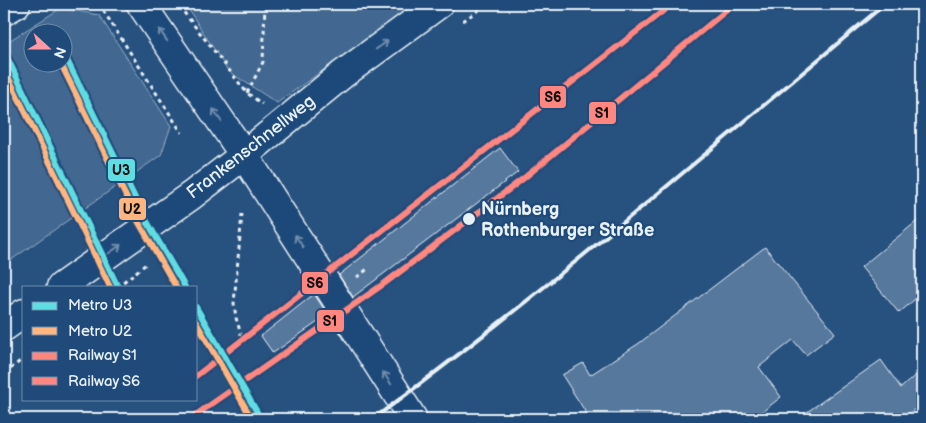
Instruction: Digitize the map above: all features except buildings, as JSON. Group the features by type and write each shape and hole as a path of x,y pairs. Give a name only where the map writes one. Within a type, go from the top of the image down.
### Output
{"main road":[{"path":"4,11 16,4"},
{"path":"141,4 244,156 413,419"},
{"name":"Frankenschnellweg","path":"62,286 244,156 343,74 438,4"},
{"path":"4,327 22,314"}],"path":[{"path":"99,4 182,133"},
{"path":"178,4 247,93 268,108 283,123"},
{"path":"247,93 263,62 265,4"},
{"path":"478,10 487,4"},
{"path":"242,214 234,303 236,318 244,344"},
{"path":"357,277 369,268"},
{"path":"4,374 22,360"}],"shaded area":[{"path":"185,4 416,4 277,103 228,71"},
{"path":"61,8 99,15 171,126 161,155 4,265 4,44 22,33 22,72 72,72 72,22 39,22"}],"railway":[{"path":"373,419 504,319 885,4"}],"metro line":[{"name":"U3","path":"4,51 118,286"},
{"name":"U2","path":"4,68 110,286"},
{"name":"U3","path":"72,70 145,218 184,286"},
{"name":"U2","path":"65,72 138,221 175,286"},
{"name":"U3","path":"198,310 261,419"},
{"name":"U2","path":"198,325 252,419"}],"rail line":[{"name":"S6","path":"198,374 672,4"},
{"name":"S1","path":"190,419 385,283 524,178 734,4"}],"place":[{"name":"Nürnberg Rothenburger Straße","path":"469,219"}]}
